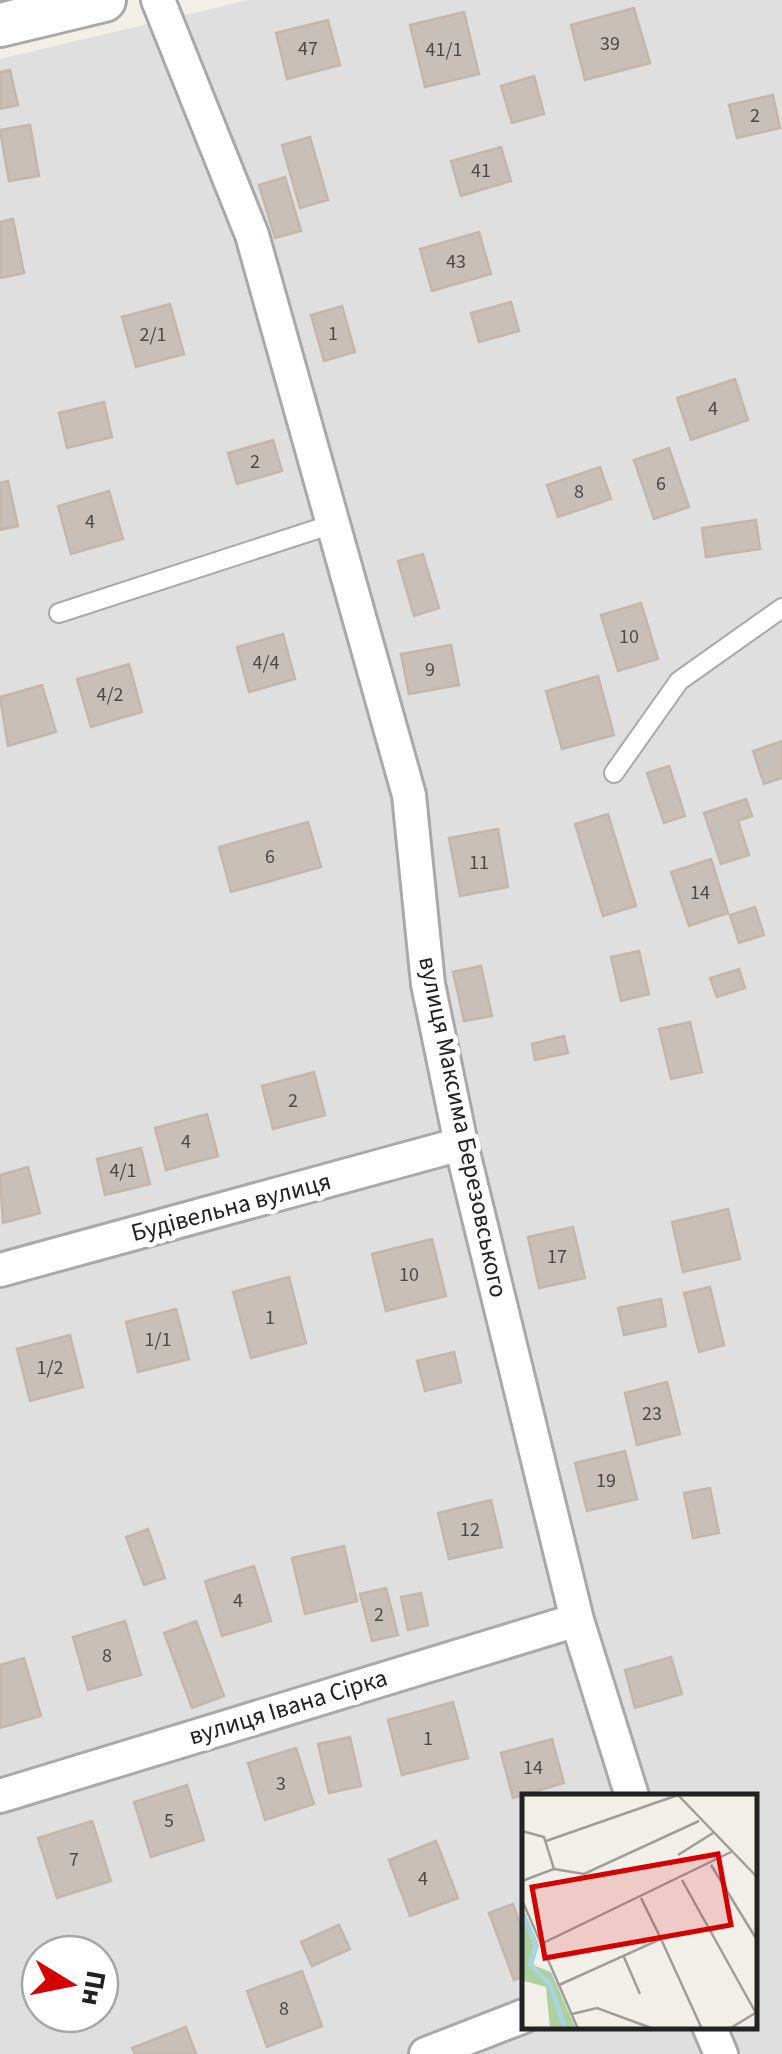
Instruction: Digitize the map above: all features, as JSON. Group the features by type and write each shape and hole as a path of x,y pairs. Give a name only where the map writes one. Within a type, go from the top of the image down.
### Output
{"street":[{"path":"0,26 104,0"},
{"name":"вулиця Максима Березовського","path":"158,0 252,235 409,794 428,984 461,1144 577,1620 631,1794"},
{"name":"Будівельна вулиця","path":"0,1270 461,1144"},
{"name":"вулиця Івана Сірка","path":"0,1796 577,1620"},
{"path":"426,2054 522,2017"},
{"path":"711,2029 721,2054"}],"lane":[{"path":"59,613 336,523"},
{"path":"614,773 680,680 782,608"}],"shaded area":[{"path":"249,0 782,0 782,2054 0,2054 0,59"}],"building":[{"path":"634,8 650,63 585,80 571,25"},
{"path":"464,12 479,74 425,87 410,25"},
{"path":"328,20 340,65 287,79 276,33"},
{"path":"10,70 18,105 0,109 0,72"},
{"path":"534,76 544,114 512,123 501,86"},
{"path":"773,95 780,128 737,138 729,105"},
{"path":"30,125 39,176 9,181 0,130"},
{"path":"310,137 328,200 300,208 282,145"},
{"path":"501,147 511,181 461,196 451,161"},
{"path":"285,177 301,231 275,238 259,185"},
{"path":"13,219 24,273 0,278 0,222"},
{"path":"479,232 491,274 432,291 420,249"},
{"path":"511,302 519,331 479,342 471,313"},
{"path":"170,304 184,354 136,367 122,317"},
{"path":"342,306 355,352 324,361 311,315"},
{"path":"735,379 748,420 691,440 677,398"},
{"path":"104,402 112,437 67,448 59,413"},
{"path":"273,440 282,471 237,484 228,453"},
{"path":"669,448 689,507 654,519 634,460"},
{"path":"600,467 611,499 558,517 547,485"},
{"path":"8,481 18,526 0,530 0,483"},
{"path":"109,491 123,539 71,554 58,506"},
{"path":"756,520 760,549 706,557 702,528"},
{"path":"423,554 439,608 414,616 398,561"},
{"path":"641,603 658,659 618,671 601,615"},
{"path":"283,634 295,679 249,692 237,647"},
{"path":"451,645 459,685 409,694 401,654"},
{"path":"129,664 142,712 91,727 77,679"},
{"path":"598,676 614,735 562,749 546,691"},
{"path":"42,685 56,732 8,746 0,697"},
{"path":"782,741 782,778 764,784 753,751"},
{"path":"669,766 685,816 664,823 647,773"},
{"path":"746,799 752,816 738,821 749,855 721,864 704,813"},
{"path":"608,814 636,906 603,916 575,824"},
{"path":"308,822 321,867 231,892 219,847"},
{"path":"498,829 508,887 460,896 449,838"},
{"path":"711,859 728,913 689,926 671,872"},
{"path":"755,907 764,935 739,943 730,915"},
{"path":"639,951 649,994 621,1001 611,957"},
{"path":"481,966 492,1016 464,1021 453,972"},
{"path":"739,969 745,988 717,997 710,978"},
{"path":"690,1022 702,1072 671,1079 659,1029"},
{"path":"564,1036 568,1053 535,1060 532,1044"},
{"path":"314,1072 325,1115 273,1129 262,1086"},
{"path":"207,1114 218,1156 166,1170 155,1128"},
{"path":"141,1148 150,1184 105,1195 97,1159"},
{"path":"28,1167 40,1213 3,1223 0,1175"},
{"path":"728,1209 740,1259 683,1272 672,1222"},
{"path":"573,1227 585,1278 539,1288 528,1237"},
{"path":"432,1239 446,1296 386,1311 372,1254"},
{"path":"289,1277 306,1343 251,1358 233,1292"},
{"path":"710,1287 724,1345 699,1352 684,1293"},
{"path":"661,1299 666,1326 624,1335 618,1308"},
{"path":"176,1309 189,1359 138,1372 126,1322"},
{"path":"70,1335 83,1387 30,1401 17,1349"},
{"path":"454,1352 461,1382 425,1391 417,1361"},
{"path":"667,1382 680,1434 637,1445 625,1393"},
{"path":"625,1451 637,1499 587,1511 575,1463"},
{"path":"710,1488 719,1533 693,1538 684,1493"},
{"path":"491,1500 502,1547 449,1559 438,1513"},
{"path":"148,1529 165,1578 144,1585 126,1537"},
{"path":"344,1546 357,1601 305,1614 292,1558"},
{"path":"254,1566 271,1621 222,1636 205,1581"},
{"path":"386,1588 398,1635 372,1641 360,1594"},
{"path":"421,1593 428,1625 408,1630 401,1597"},
{"path":"125,1621 141,1675 88,1690 73,1637"},
{"path":"196,1621 224,1696 192,1708 164,1633"},
{"path":"671,1657 682,1694 635,1708 625,1670"},
{"path":"24,1658 41,1716 0,1728 0,1665"},
{"path":"453,1702 468,1758 402,1775 388,1720"},
{"path":"350,1737 361,1786 329,1793 318,1744"},
{"path":"552,1739 564,1783 513,1798 501,1753"},
{"path":"296,1748 314,1804 265,1820 248,1763"},
{"path":"187,1785 204,1840 151,1857 134,1802"},
{"path":"92,1821 111,1881 57,1898 38,1838"},
{"path":"436,1841 458,1898 410,1916 389,1860"},
{"path":"513,1904 522,1929 522,1977 514,1980 489,1913"},
{"path":"339,1925 350,1949 312,1966 301,1942"},
{"path":"302,1971 322,2026 267,2047 247,1991"},
{"path":"186,2027 196,2054 135,2054 132,2048"}]}
